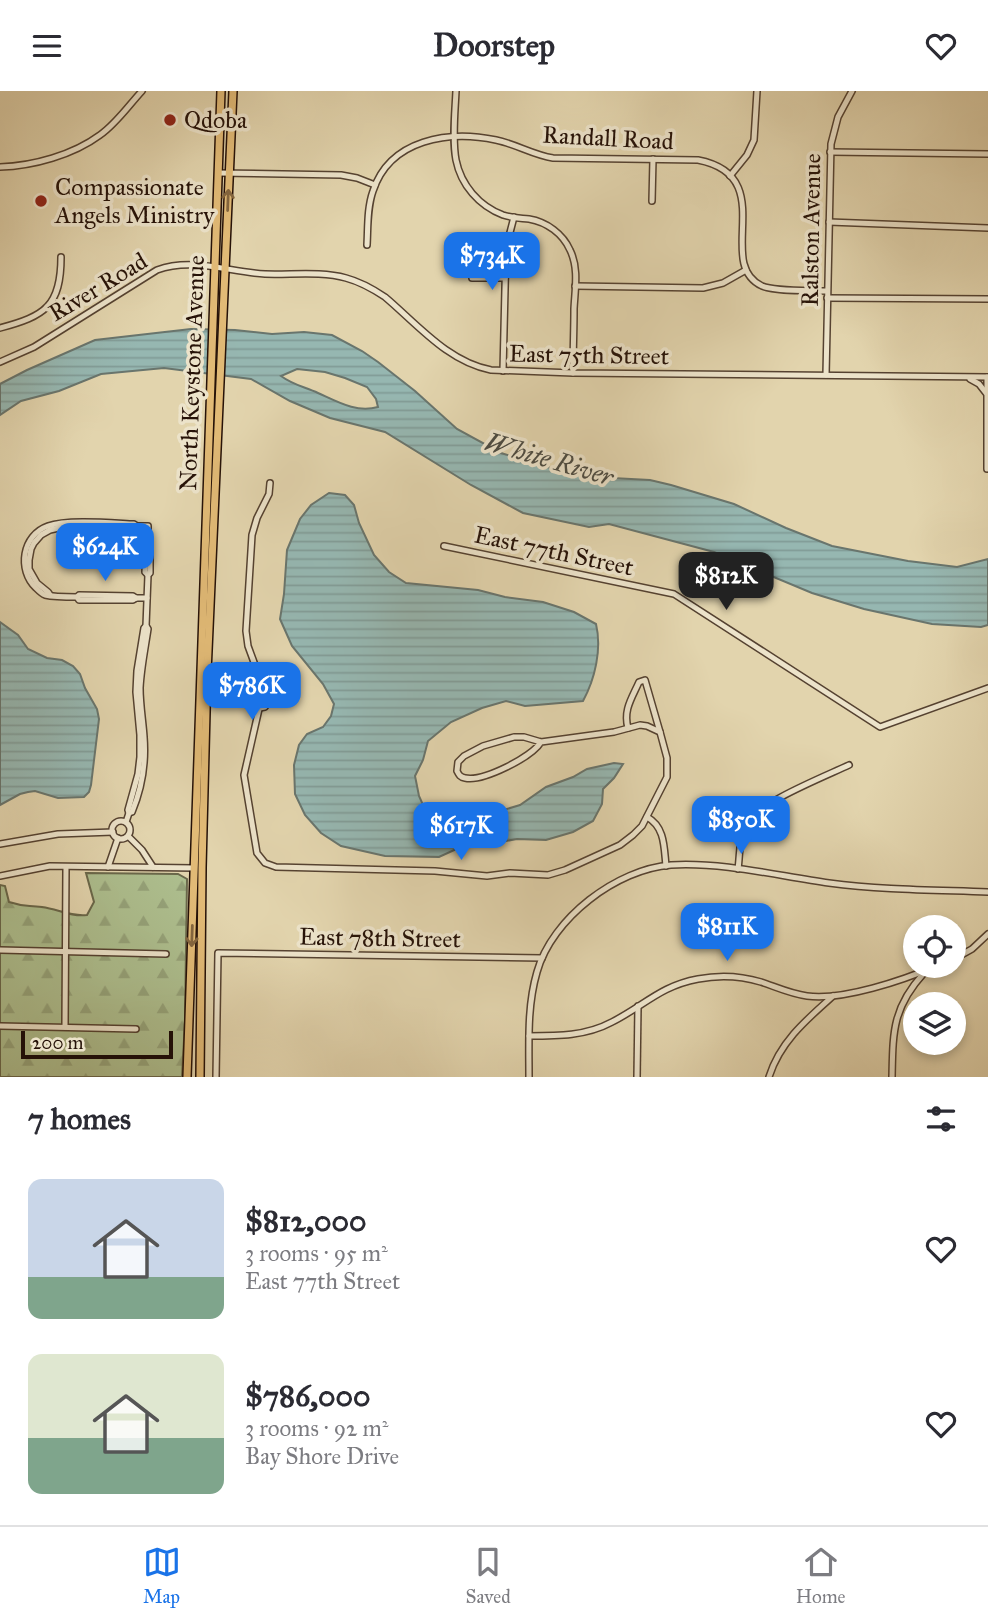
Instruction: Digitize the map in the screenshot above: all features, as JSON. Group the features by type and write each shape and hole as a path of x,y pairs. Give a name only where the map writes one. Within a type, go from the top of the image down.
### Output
{"main road":[{"name":"North Keystone Avenue","path":"220,267 218,173 222,91"},
{"name":"North Keystone Avenue","path":"187,1077 220,267 233,91"},
{"name":"North Keystone Avenue","path":"200,1077 213,451"}],"street":[{"path":"0,167 38,163 93,139 104,132 142,91"},
{"path":"456,91 455,154 468,189 487,207 514,218 534,220 545,225 562,237 573,257 573,373"},
{"path":"757,91 754,140 747,155 730,176 742,198 743,258 746,270 755,281 768,288 827,294 988,299"},
{"name":"Ralston Avenue","path":"826,375 830,152 836,124 852,91"},
{"name":"Randall Road","path":"367,245 368,210 383,169 408,148 432,139 471,137 499,141 539,156 554,158 698,160 723,169 730,176"},
{"path":"830,152 988,154"},
{"path":"652,201 653,159"},
{"path":"218,173 341,175 375,185"},
{"path":"503,371 506,248 514,218"},
{"path":"829,222 988,228"},
{"path":"0,328 29,320 47,308 58,287 61,257"},
{"name":"River Road","path":"2,361 34,347 157,270 186,264 220,267"},
{"name":"East 75th Street","path":"220,267 256,273 341,277 360,283 379,292 456,357 478,367 503,371 987,377"},
{"path":"575,286 703,288 723,283 746,270"},
{"path":"472,278 505,278"},
{"path":"0,351 2,361"},
{"path":"960,377 979,384 987,395"},
{"path":"987,377 987,469"},
{"path":"259,681 248,646 246,627 252,535 269,494 270,484"},
{"path":"126,823 140,759 136,683 146,625 150,573 148,526 74,523 48,526 32,538 27,548 25,571 33,585 46,596 133,596 136,599 147,599"},
{"name":"East 77th Street","path":"444,546 674,594 880,727 988,688"},
{"path":"259,709 244,775 257,851 263,861 276,867 435,871 487,876 510,873 548,875 565,870 621,845 639,829 667,777 667,758 645,680 639,682 626,712 628,728"},
{"path":"259,681 268,686 271,695 267,705 259,709 244,703 242,696 247,684 259,681"},
{"path":"541,742 527,757 490,774 465,778 457,772 461,759 483,746 517,736 541,742 647,726 660,732"},
{"path":"738,869 743,831 751,817 783,796 849,765"},
{"path":"647,817 661,830 666,866"},
{"path":"121,821 126,823 130,830 128,836 122,839 113,832 113,828 121,821"},
{"path":"0,844 58,834 113,832"},
{"path":"128,836 142,850 153,867"},
{"path":"108,867 118,838"},
{"path":"0,876 50,866 194,868"},
{"path":"529,1077 533,993 542,958 575,913 591,899 624,879 666,866 701,866 906,890 988,892"},
{"path":"65,1027 66,867"},
{"path":"966,952 988,934"},
{"path":"0,950 166,954"},
{"name":"East 78th Street","path":"216,1077 218,953 542,958"},
{"path":"529,1036 566,1035 587,1031 612,1022 670,987 697,979 734,977 807,996 833,996 904,978"},
{"path":"892,1077 893,1036 898,1013 921,978"},
{"path":"769,1077 787,1040 833,996"},
{"path":"637,1077 638,1006"},
{"path":"0,1026 136,1029"}],"green space":[{"path":"86,873 178,874 187,879 182,1077 0,1077 0,885 5,886 9,902 87,915 94,902"}],"water":[{"path":"191,329 332,335 378,362 457,429 501,453 593,477 650,480 671,485 734,504 832,546 908,561 957,567 988,559 988,625 981,627 932,624 864,609 812,593 714,552 609,524 589,527 523,513 471,485 385,432 330,418 290,401 251,379 164,368 101,374 59,391 21,401 0,415 0,384 95,340","holes":["297,369 325,372 367,387 376,399 378,407 362,409 347,406 281,376"]},
{"path":"329,493 345,495 354,505 374,555 389,572 406,583 478,590 543,602 574,612 596,624 596,664 583,701 525,706 506,701 482,708 451,722 428,741 415,776 419,796 427,814 454,819 469,818 520,805 546,787 587,769 614,763 623,764 603,789 602,804 593,821 573,832 546,840 517,839 484,845 475,843 439,857 385,856 341,846 321,833 305,815 295,794 294,765 299,745 307,734 323,727 331,716 334,704 323,684 292,646 280,619 287,550 300,519 311,505"},
{"path":"0,622 18,635 28,649 73,666 80,674 97,709 99,719 91,785 84,797 58,798 35,791 20,794 0,805"}],"place":[{"name":"Qdoba","path":"170,120"},
{"name":"Compassionate Angels Ministry","path":"41,201"}],"water label":[{"name":"White River","path":"549,459"}]}
